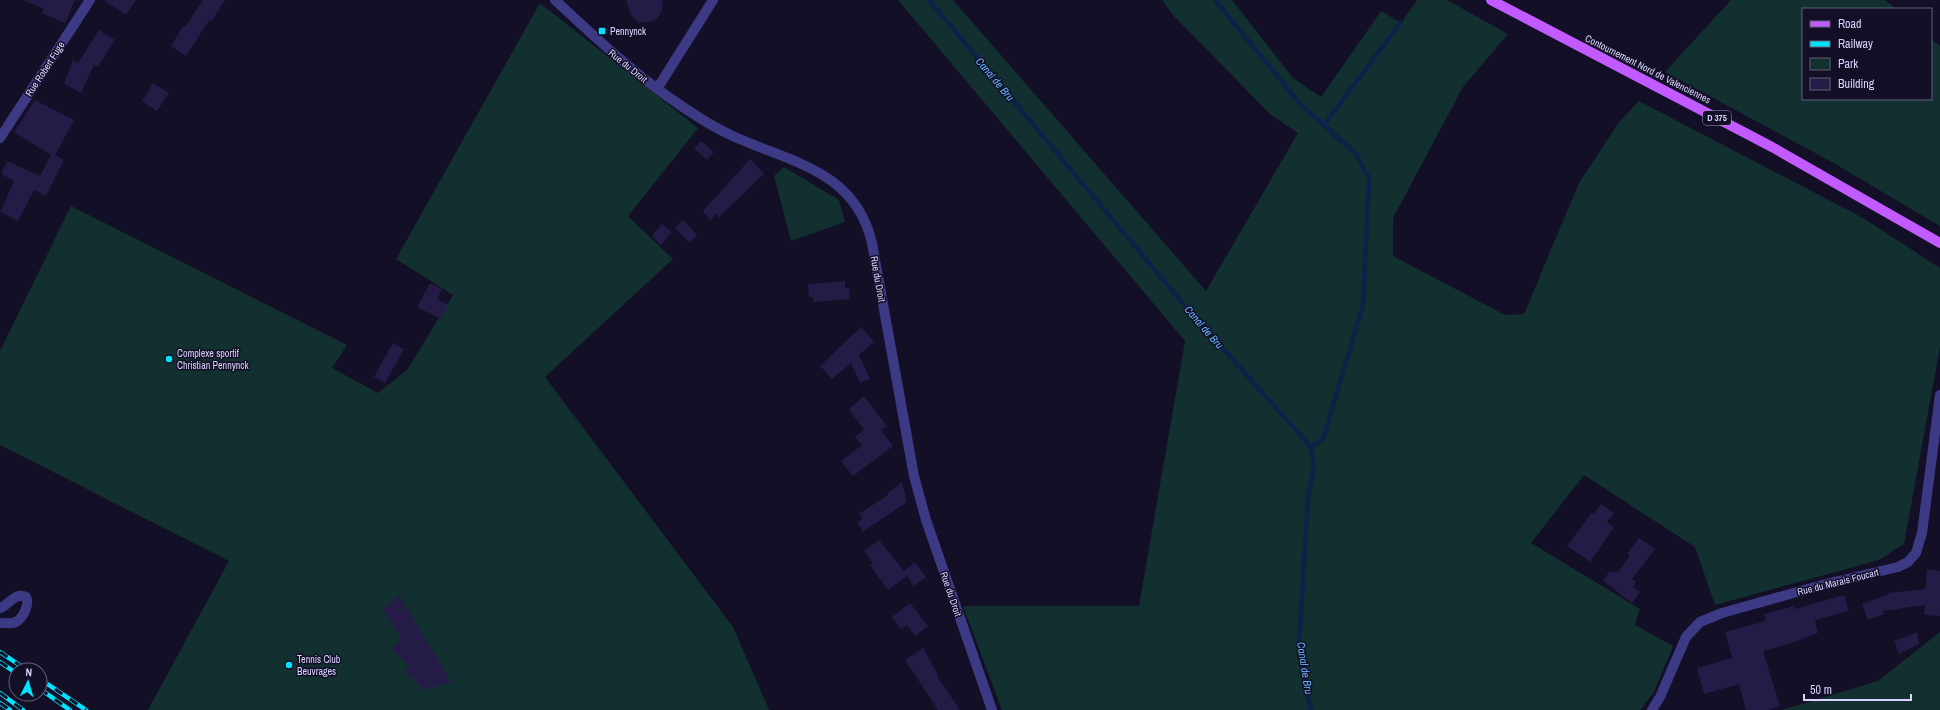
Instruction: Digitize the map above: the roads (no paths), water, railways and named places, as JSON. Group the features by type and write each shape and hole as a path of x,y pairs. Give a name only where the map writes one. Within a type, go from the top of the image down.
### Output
{"main road":[{"name":"Contournement Nord de Valenciennes","path":"1490,0 1772,147 1940,244"}],"street":[{"name":"Rue Robert Fuge","path":"0,138 90,0"},
{"name":"Rue du Droit","path":"555,0 620,61 683,108 726,133 804,164 824,175 846,192 861,212 868,227 872,243 914,476 926,520 992,710"},
{"path":"657,89 712,0"},
{"name":"Rue du Marais Foucart","path":"1652,710 1660,697 1686,637 1700,622 1722,613 1817,586 1898,567 1912,558 1919,546 1922,533 1940,395"},
{"path":"0,608 15,597 21,595 26,597 28,600 27,606 18,620 12,623 0,623"}],"waterway":[{"name":"Canal de Bru","path":"929,0 1190,312 1311,447 1314,468 1308,498 1299,645 1311,710"},
{"path":"1215,0 1301,105 1356,154 1369,178 1363,305 1323,439 1311,447"},
{"path":"1324,125 1401,22"}],"railway":[{"path":"0,652 15,662"},
{"path":"0,662 8,668"},
{"path":"48,684 86,710"},
{"path":"0,693 23,710"},
{"path":"48,695 70,710"},
{"path":"0,703 10,710"}],"place":[{"name":"Pennynck","path":"602,31"},
{"name":"Complexe sportif Christian Pennynck","path":"169,359"},
{"name":"Tennis Club Beuvrages","path":"289,665"}]}
